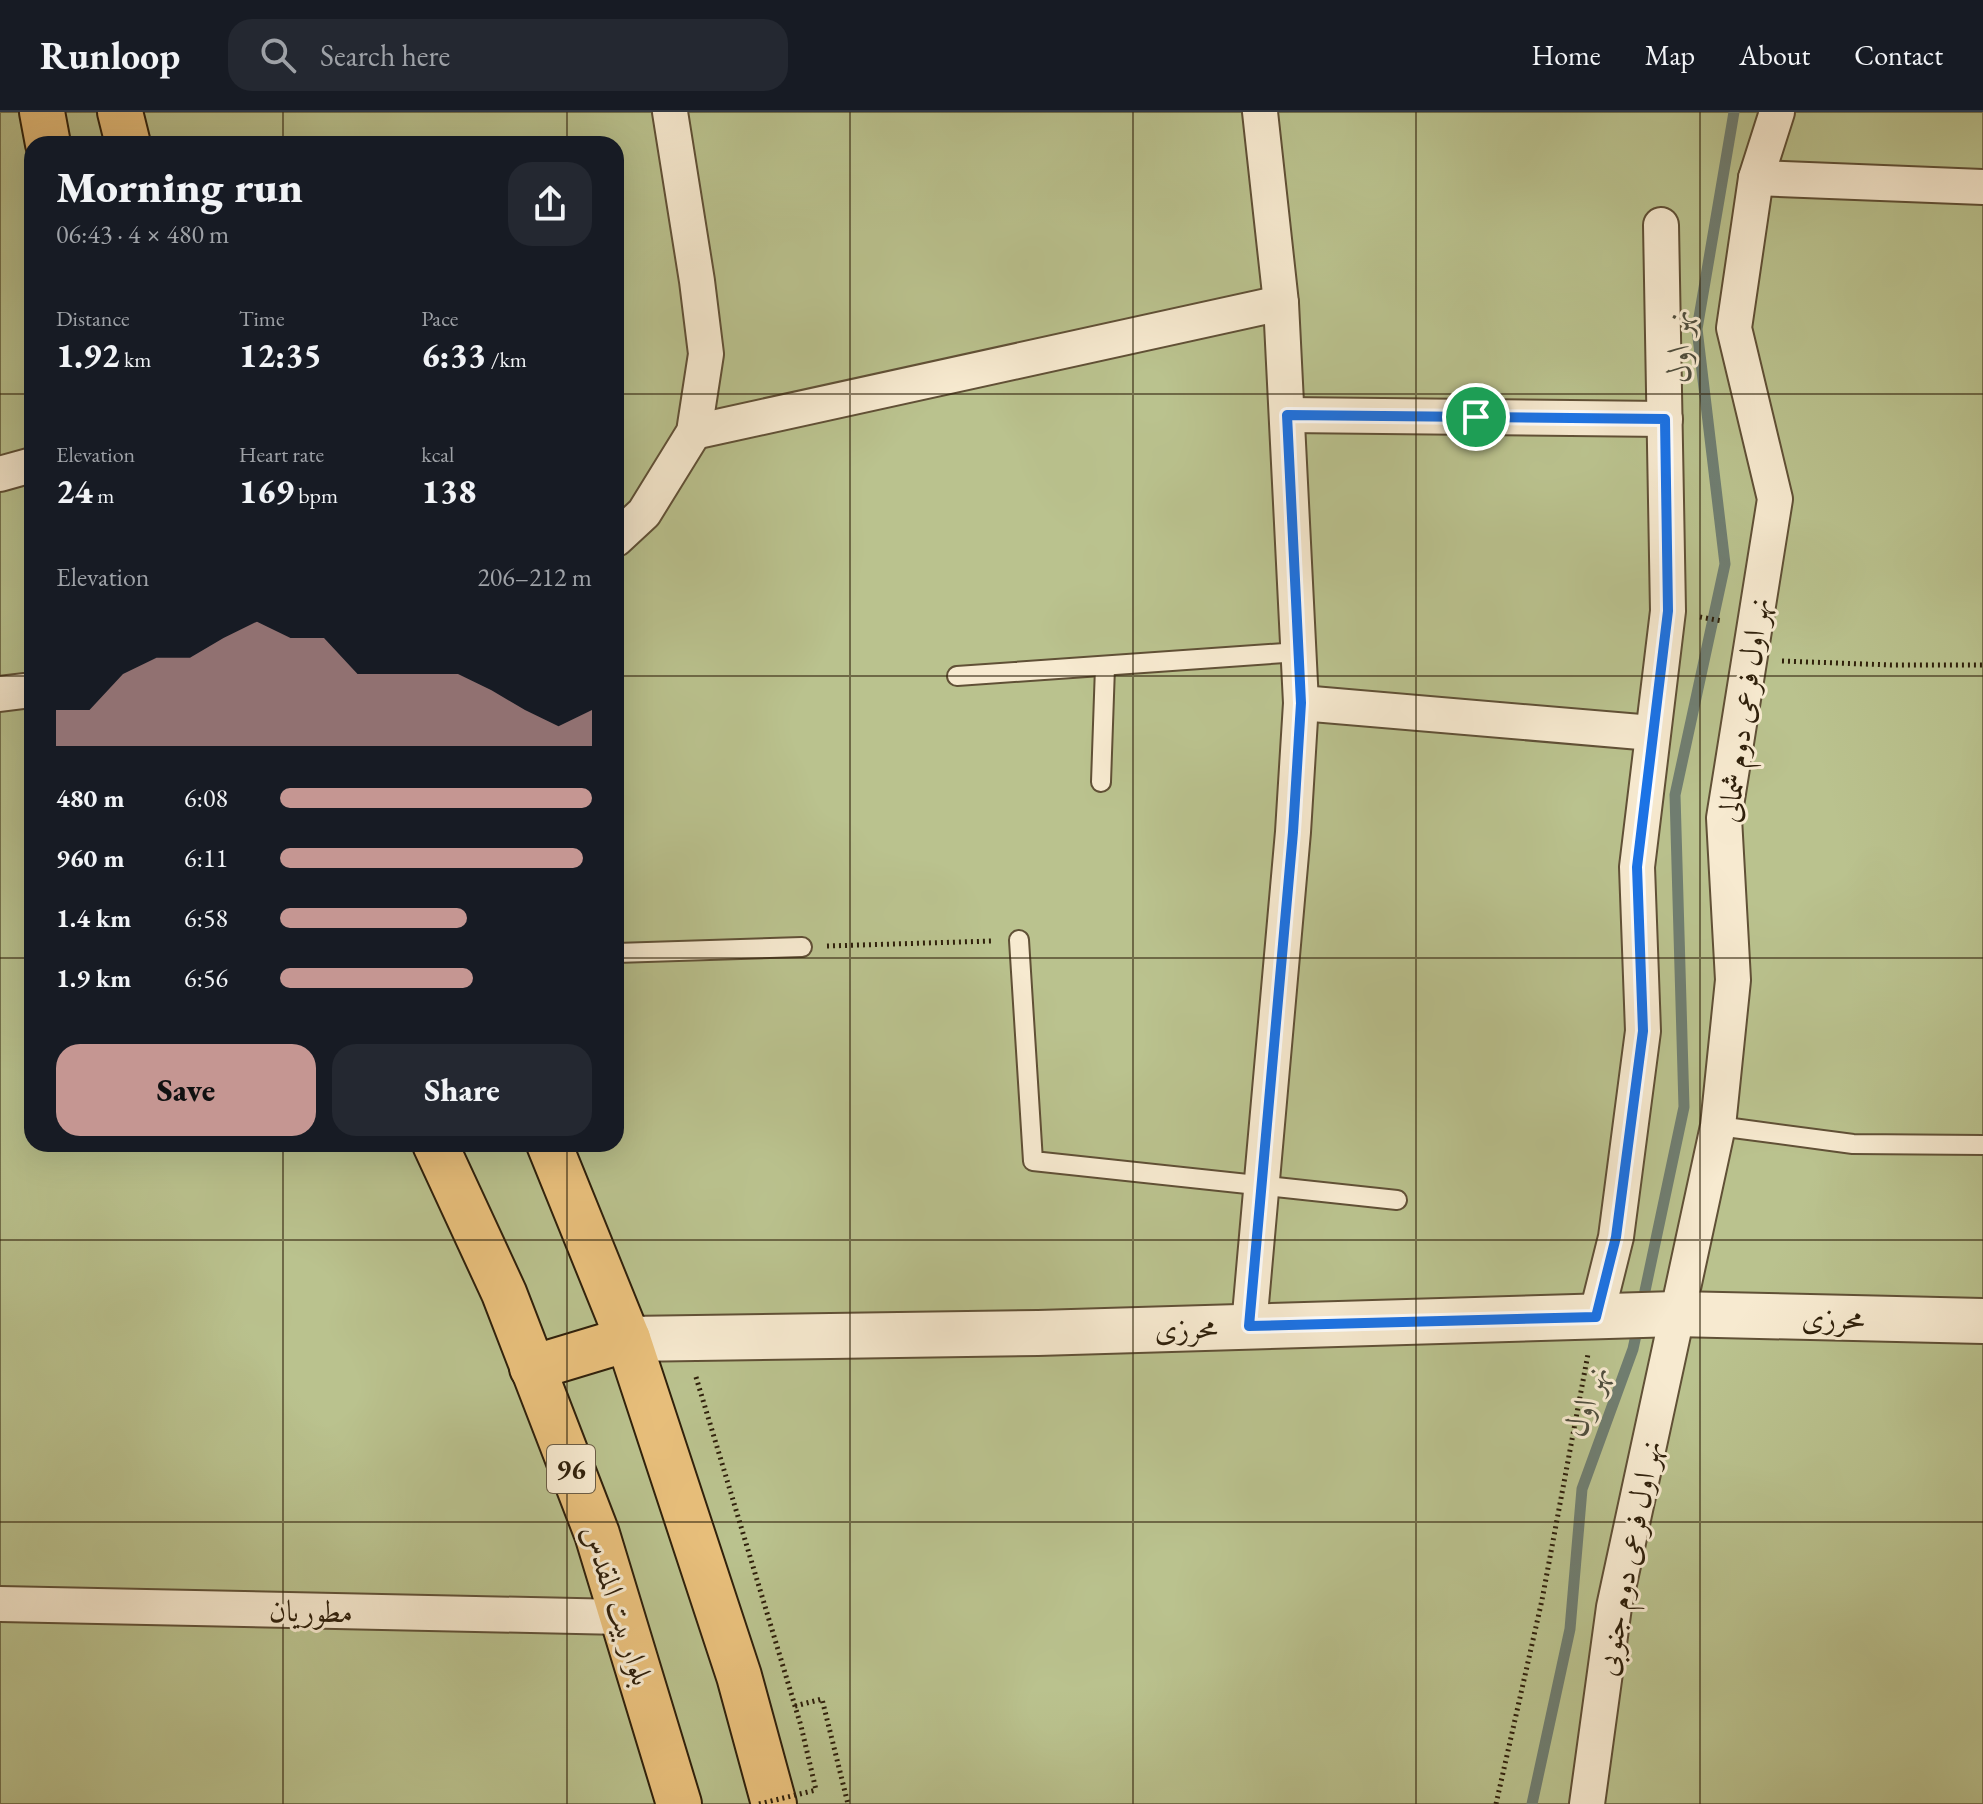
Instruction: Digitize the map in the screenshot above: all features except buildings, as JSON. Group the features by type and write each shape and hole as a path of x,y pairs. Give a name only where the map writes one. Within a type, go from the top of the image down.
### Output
{"main road":[{"path":"42,112 46,136"},
{"path":"120,112 126,136"},
{"name":"بلوار بیت المقدس","path":"439,1152 504,1293 597,1534 679,1804"},
{"path":"552,1152 628,1339 739,1676 774,1804"},
{"path":"532,1368 628,1339"}],"street":[{"path":"624,532 644,513 694,432 706,354 670,112"},
{"path":"1249,1326 1293,832 1301,703 1281,303 1260,112"},
{"name":"نهر اول فرعی دوم شمالی","path":"1668,1314 1718,1126 1733,980 1724,818 1775,499 1734,328 1756,178 1777,112"},
{"path":"1756,178 1983,187"},
{"path":"1607,1316 1643,1031 1637,867 1668,611 1661,225"},
{"path":"694,432 1281,303"},
{"path":"1287,415 1665,419"},
{"path":"0,474 24,467"},
{"path":"0,694 24,691"},
{"path":"1301,703 1652,733"},
{"name":"محرزی","path":"628,1339 1038,1333 1668,1314 1983,1321"},
{"name":"نهر اول فرعی دوم جنوبی","path":"1587,1804 1614,1607 1668,1314"},
{"name":"مطوریان","path":"0,1604 622,1617"}],"lane":[{"path":"957,676 1299,652"},
{"path":"1101,782 1105,667"},
{"path":"1019,940 1033,1161 1397,1200"},
{"path":"624,953 802,947"},
{"path":"1718,1126 1853,1144 1983,1145"}],"path":[{"path":"1687,615 1724,621"},
{"path":"1749,660 1983,665"},
{"path":"802,947 1019,940"},
{"path":"1496,1804 1607,1316"},
{"path":"685,1338 795,1706 816,1790 759,1804"},
{"path":"795,1706 822,1699 848,1804"}],"green space":[{"path":"0,112 1983,112 1983,1804 0,1804"}],"waterway":[{"name":"نهر اول","path":"1642,1305 1684,1107 1675,795 1725,564 1697,329 1734,112"},
{"name":"نهر اول","path":"1532,1804 1570,1629 1582,1489 1633,1349 1638,1326"}],"route":[{"path":"1287,415 1476,417 1665,419 1668,611 1637,867 1643,1031 1616,1237 1596,1317 1249,1326 1293,832 1301,703 1287,415"}]}
